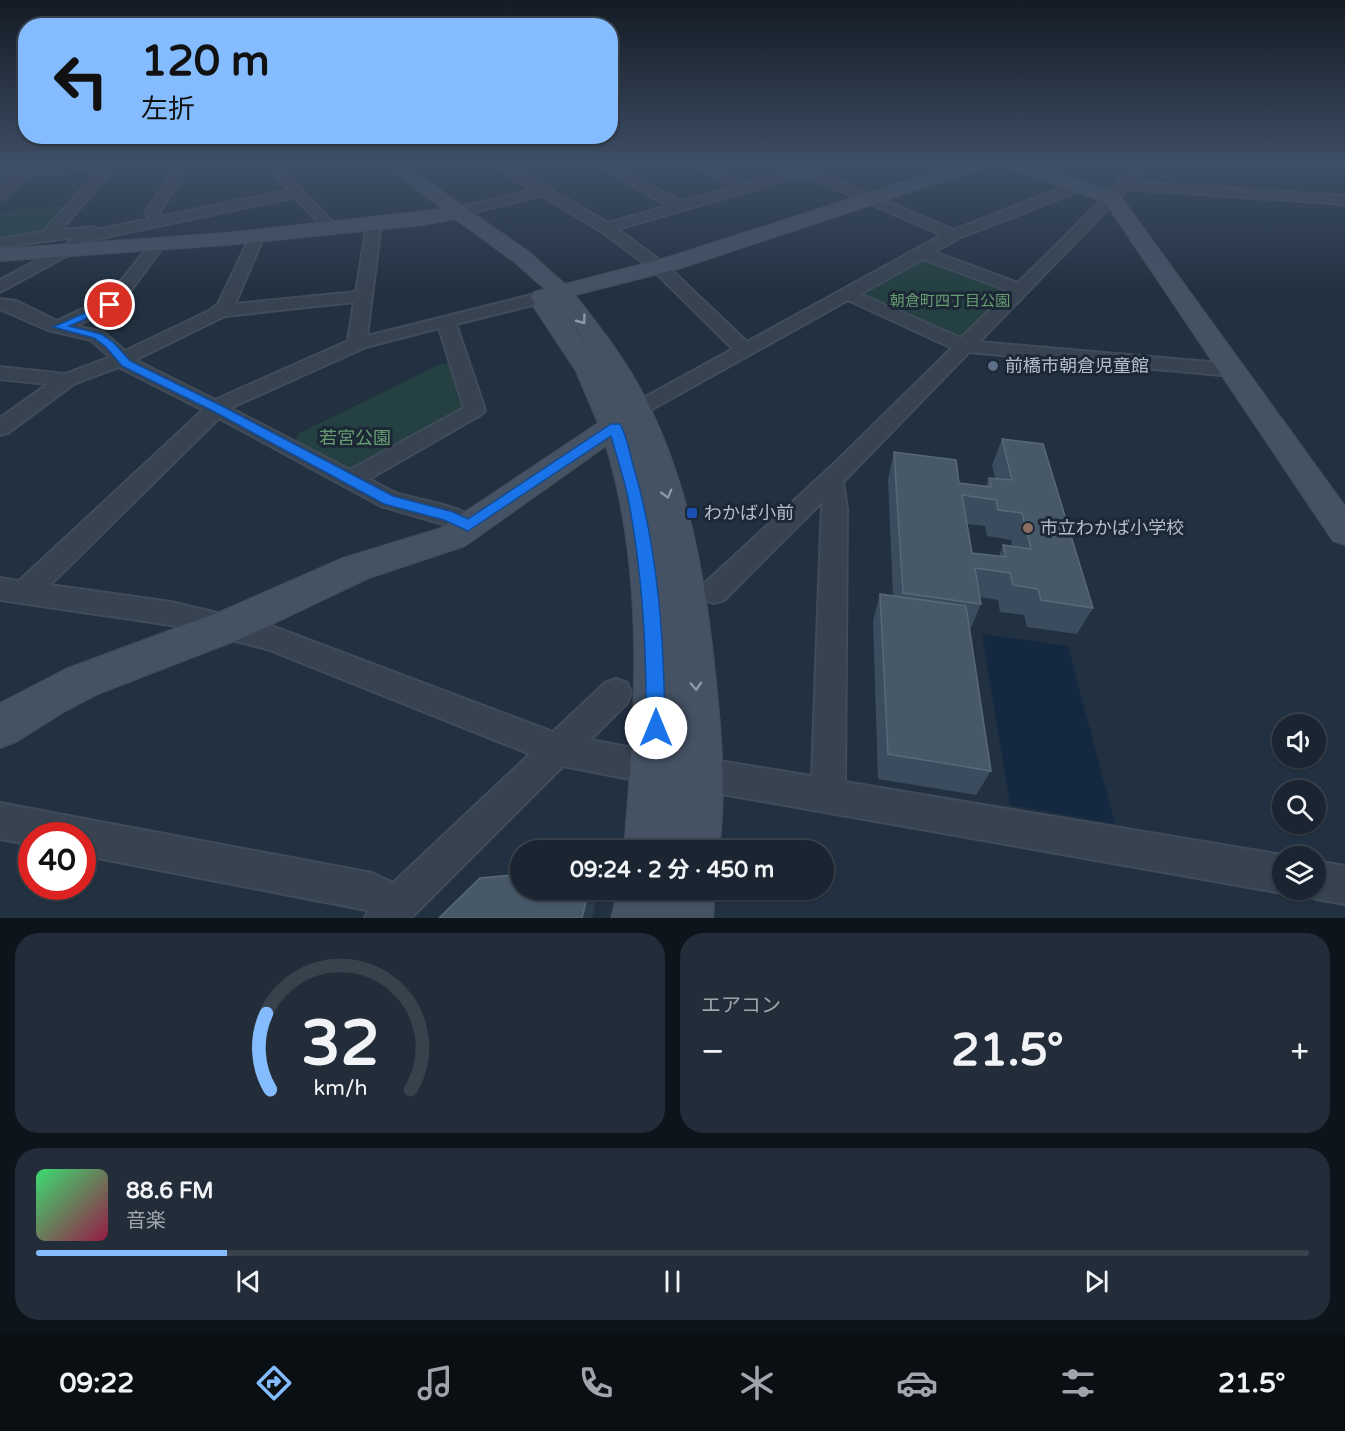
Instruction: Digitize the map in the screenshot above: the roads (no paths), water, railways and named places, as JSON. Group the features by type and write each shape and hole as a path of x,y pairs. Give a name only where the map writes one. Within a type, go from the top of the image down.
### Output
{"street":[{"path":"47,237 72,207"},
{"path":"154,216 152,213 156,207"},
{"path":"0,243 47,237 200,207"},
{"path":"0,287 86,237 214,207"},
{"path":"311,207 331,228"},
{"path":"439,207 450,214"},
{"path":"442,207 501,261 550,295 589,370 626,418 653,447 670,506 686,588 694,647 699,773 699,816 695,840"},
{"path":"0,255 257,236 450,214 477,207"},
{"path":"570,207 606,228 659,267 744,349"},
{"path":"606,228 680,207"},
{"path":"12,590 230,399 359,343 659,267 847,207"},
{"path":"889,207 954,235"},
{"path":"0,727 67,688 231,625 356,568 443,542 626,418 744,349 954,235 1026,207"},
{"path":"714,592 830,480 1103,207"},
{"path":"1128,207 1232,370 1345,532"},
{"path":"359,343 357,340 374,224"},
{"path":"221,311 257,236"},
{"path":"59,327 114,301 158,243"},
{"path":"922,253 1019,289"},
{"path":"847,294 963,346 1232,370"},
{"path":"0,428 67,380 122,360 221,311 363,296"},
{"path":"0,304 10,305 37,320 97,336 110,345 122,360 389,500 448,516 468,526"},
{"path":"352,479 475,410 446,322"},
{"path":"0,373 67,380"},
{"path":"626,418 627,461 643,533 652,608 656,686 655,768 650,840"},
{"path":"828,796 834,509 834,489 830,480"},
{"path":"12,590 188,616 231,625 281,641 559,750 1272,872"},
{"path":"96,840 372,892 382,898 388,913 616,693"},
{"path":"0,821 18,825"},
{"path":"1326,882 1345,885"},
{"path":"638,918 642,900"},
{"path":"686,918 688,900"}],"water":[{"path":"982,634 1068,646 1115,824 1010,805"}],"place":[{"name":"前橋市朝倉児童館","path":"993,366"},
{"name":"わかば小前","path":"692,513"},
{"name":"市立わかば小学校","path":"1028,528"}],"park label":[{"name":"朝倉町四丁目公園","path":"950,301"},
{"name":"若宮公園","path":"355,438"}]}
